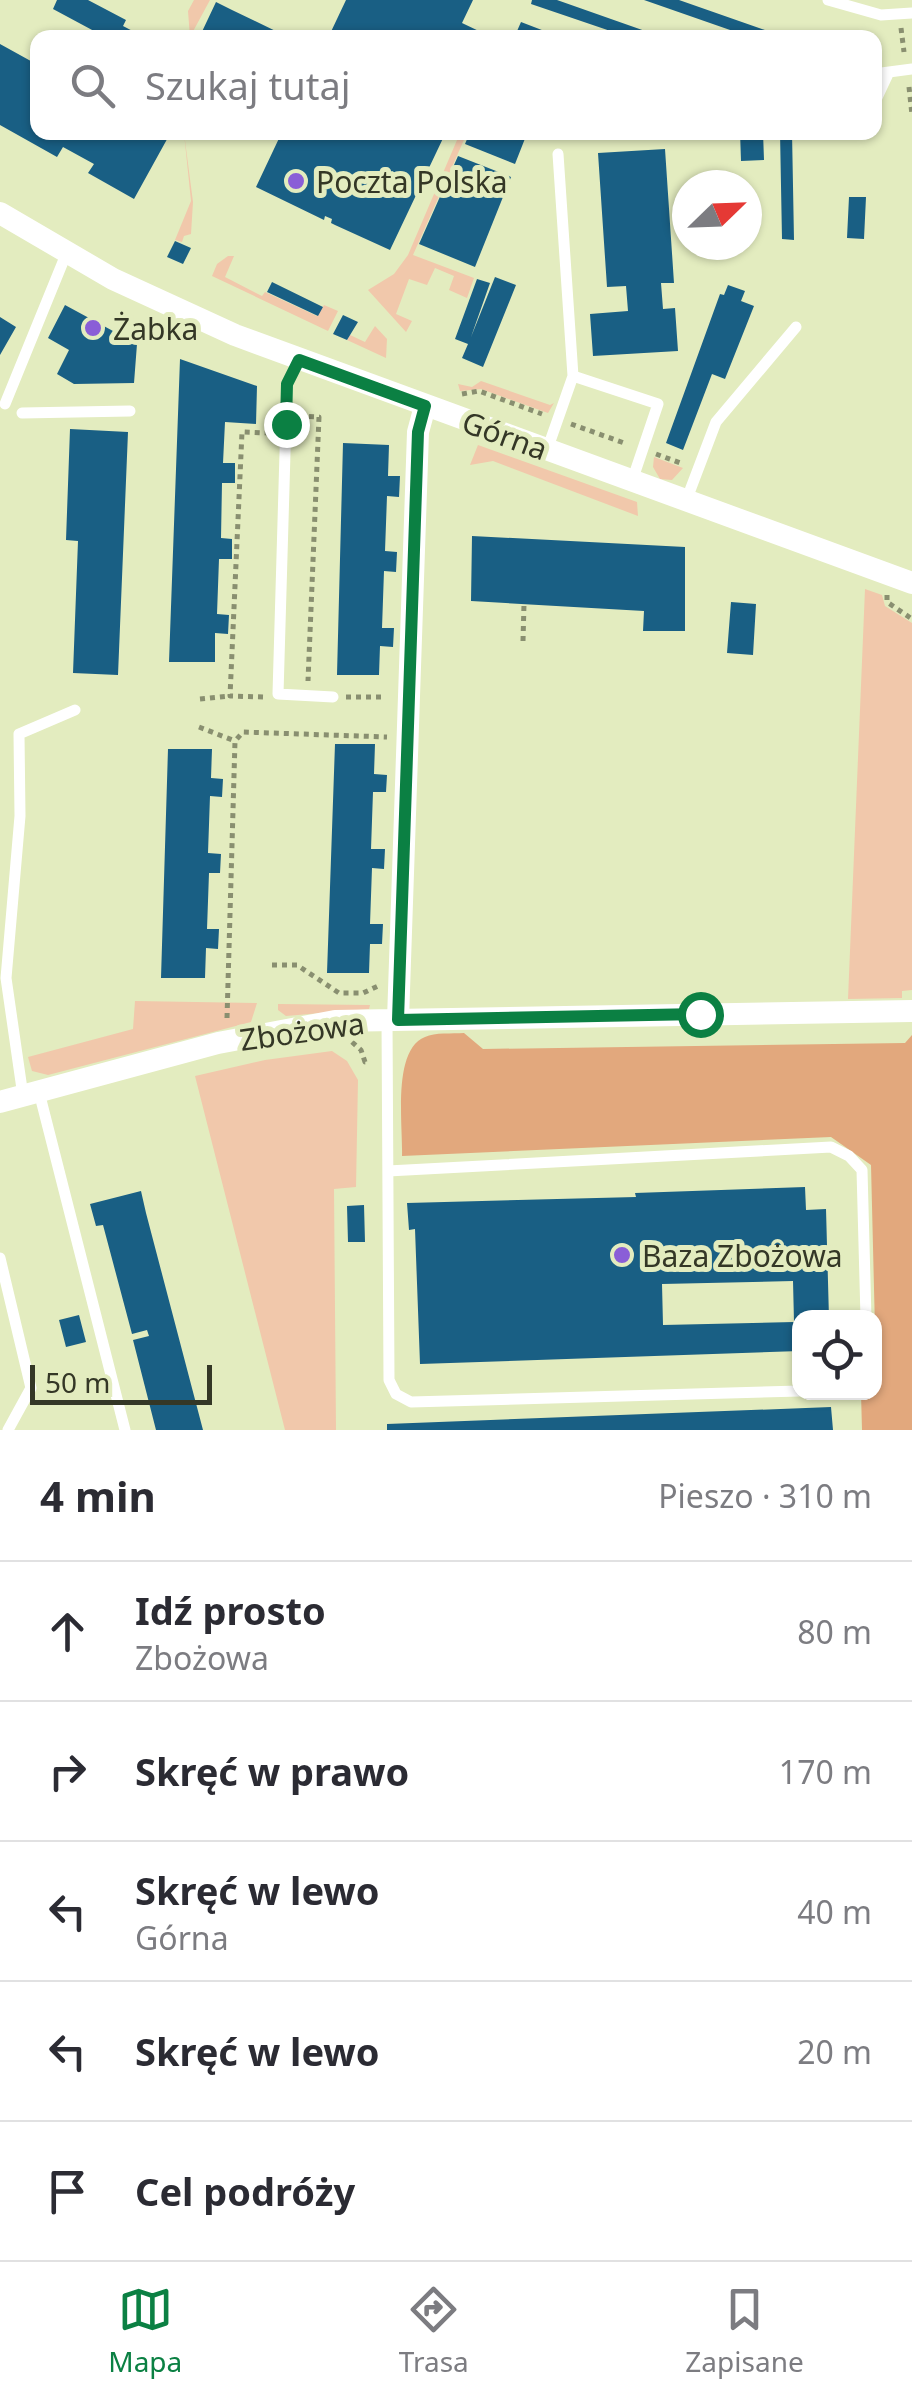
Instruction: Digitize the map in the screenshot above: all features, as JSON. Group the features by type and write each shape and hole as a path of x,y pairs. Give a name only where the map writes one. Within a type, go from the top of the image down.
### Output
{"street":[{"name":"Górna","path":"0,213 112,278 235,335 901,585"},
{"path":"392,1020 418,432 425,406"},
{"name":"Zbożowa","path":"0,1102 226,1042 336,1021 912,1011"}],"lane":[{"path":"828,0 881,15 912,13"},
{"path":"882,73 912,68"},
{"path":"882,87 889,72"},
{"path":"547,450 573,376 558,154"},
{"path":"5,404 66,252"},
{"path":"686,502 716,422 796,327"},
{"path":"299,360 287,384 278,694 333,697"},
{"path":"573,376 658,404 632,482"},
{"path":"22,412 130,411"},
{"path":"75,710 19,734 20,816 6,978 31,1094 124,1430"},
{"path":"392,1020 388,1060 389,1380 396,1394 412,1402 792,1391"},
{"path":"388,1171 831,1147 849,1156 862,1170 866,1310"},
{"path":"0,1258 31,1388 8,1430"}],"path":[{"path":"286,415 319,417 308,696"},
{"path":"230,696 242,432 286,434"},
{"path":"901,585 887,602 912,619"},
{"path":"523,640 524,604"},
{"path":"200,699 278,694"},
{"path":"199,727 234,742"},
{"path":"226,1042 234,742 242,732 382,736 393,744"},
{"path":"272,965 297,965 339,993 363,994 382,986"},
{"path":"338,1038 351,1041 366,1062 388,1060"}],"shaded area":[{"path":"194,0 210,0 194,30 189,30 188,11"},
{"path":"185,140 193,202 191,234 184,236 182,242 175,240 191,201"},
{"path":"457,140 464,140 413,255 474,278 467,298 449,290 454,276 435,268 427,285 409,279 396,314 412,321 406,332 368,290 394,274 408,255"},
{"path":"234,256 225,277 262,296 265,292 317,316 324,305 338,311 328,331 212,276 217,264"},
{"path":"375,326 387,339 386,358 347,340 350,335 365,342"},
{"path":"481,381 550,405 554,403 548,413 481,389 460,391 458,384 472,387"},
{"path":"478,445 637,502 638,516 493,461 470,465"},
{"path":"654,457 683,468 672,480 660,479 653,467"},
{"path":"865,589 882,595 885,606 912,623 912,990 902,991 902,998 848,999"},
{"path":"135,1001 257,1003 251,1022 48,1075 32,1071 28,1057 133,1029"},
{"path":"278,1004 370,1005 369,1009 286,1016 278,1010"},
{"path":"464,1033 483,1049 905,1043 912,1035 912,1430 862,1430 861,1400 882,1400 882,1310 875,1310 871,1165 831,1137 402,1156 403,1072 415,1045 425,1037"},
{"path":"332,1051 347,1061 358,1080 356,1187 334,1189 336,1430 285,1430 195,1076 265,1060"}],"building":[{"path":"57,0 88,0 126,20 123,26 131,30 92,30 53,9"},
{"path":"346,0 473,0 462,23 477,30 332,30"},
{"path":"532,0 557,0 642,30 607,30 531,4"},
{"path":"644,0 679,0 765,30 730,30"},
{"path":"216,2 273,30 203,30"},
{"path":"521,22 542,30 518,30"},
{"path":"0,44 30,61 30,140 167,140 134,199 88,173 94,164 63,147 57,157 0,125"},
{"path":"278,140 442,140 390,250 331,223 332,219 325,216 324,220 256,187"},
{"path":"467,140 524,140 515,164 465,144"},
{"path":"740,140 763,140 764,160 741,161"},
{"path":"780,140 792,140 794,240 782,239"},
{"path":"665,149 674,283 661,283 663,309 675,308 678,351 593,356 590,314 628,311 626,286 607,287 598,153"},
{"path":"458,156 511,177 475,267 419,244"},
{"path":"849,197 866,197 864,239 847,238"},
{"path":"175,241 191,248 183,264 167,257"},
{"path":"495,277 516,285 483,367 462,358 468,344 455,339 477,279 490,283 471,337"},
{"path":"272,282 323,307 318,316 267,292"},
{"path":"728,285 745,291 741,301 754,306 725,379 712,374 683,450 666,443 720,294 724,295"},
{"path":"65,305 137,344 134,383 74,384 57,374 69,350 48,338"},
{"path":"343,315 358,322 347,340 333,334"},
{"path":"0,317 16,327 0,355"},
{"path":"180,359 257,386 256,424 225,422 223,463 235,463 235,483 222,483 221,538 232,539 232,559 219,559 217,614 229,615 228,634 215,633 215,662 169,662"},
{"path":"70,429 128,432 118,675 73,673 78,541 66,540"},
{"path":"343,443 389,445 388,476 400,476 399,497 387,496 385,551 397,552 396,572 384,571 382,628 394,628 393,647 380,646 379,675 337,675"},
{"path":"472,536 685,547 685,631 643,631 644,611 471,601"},
{"path":"731,602 756,604 753,655 727,653"},
{"path":"335,744 375,744 374,774 387,775 386,792 373,792 371,849 385,849 384,869 372,868 370,924 383,924 382,944 370,944 369,973 327,973"},
{"path":"168,749 212,749 211,778 223,779 222,797 210,796 208,853 221,854 220,873 209,873 207,929 219,929 218,949 206,948 205,978 161,978"},
{"name":"Baza Zbożowa","path":"805,1187 806,1210 826,1209 829,1310 794,1310 793,1281 662,1284 663,1325 792,1322 792,1351 420,1364 415,1229 409,1230 407,1203 636,1197 635,1193"},
{"path":"141,1191 203,1430 156,1430 133,1340 149,1336 147,1330 132,1334 103,1225 96,1226 90,1204"},
{"path":"364,1205 365,1242 348,1242 347,1206"},
{"path":"79,1315 86,1342 66,1347 59,1320"},
{"path":"831,1407 833,1430 387,1430 387,1424"}],"place":[{"name":"Poczta Polska","path":"296,181"},
{"name":"Żabka","path":"93,328"},
{"name":"Baza Zbożowa","path":"622,1255"}],"route":[{"path":"286,424 287,384 299,360 425,406 418,432 398,1020 700,1014"}]}
